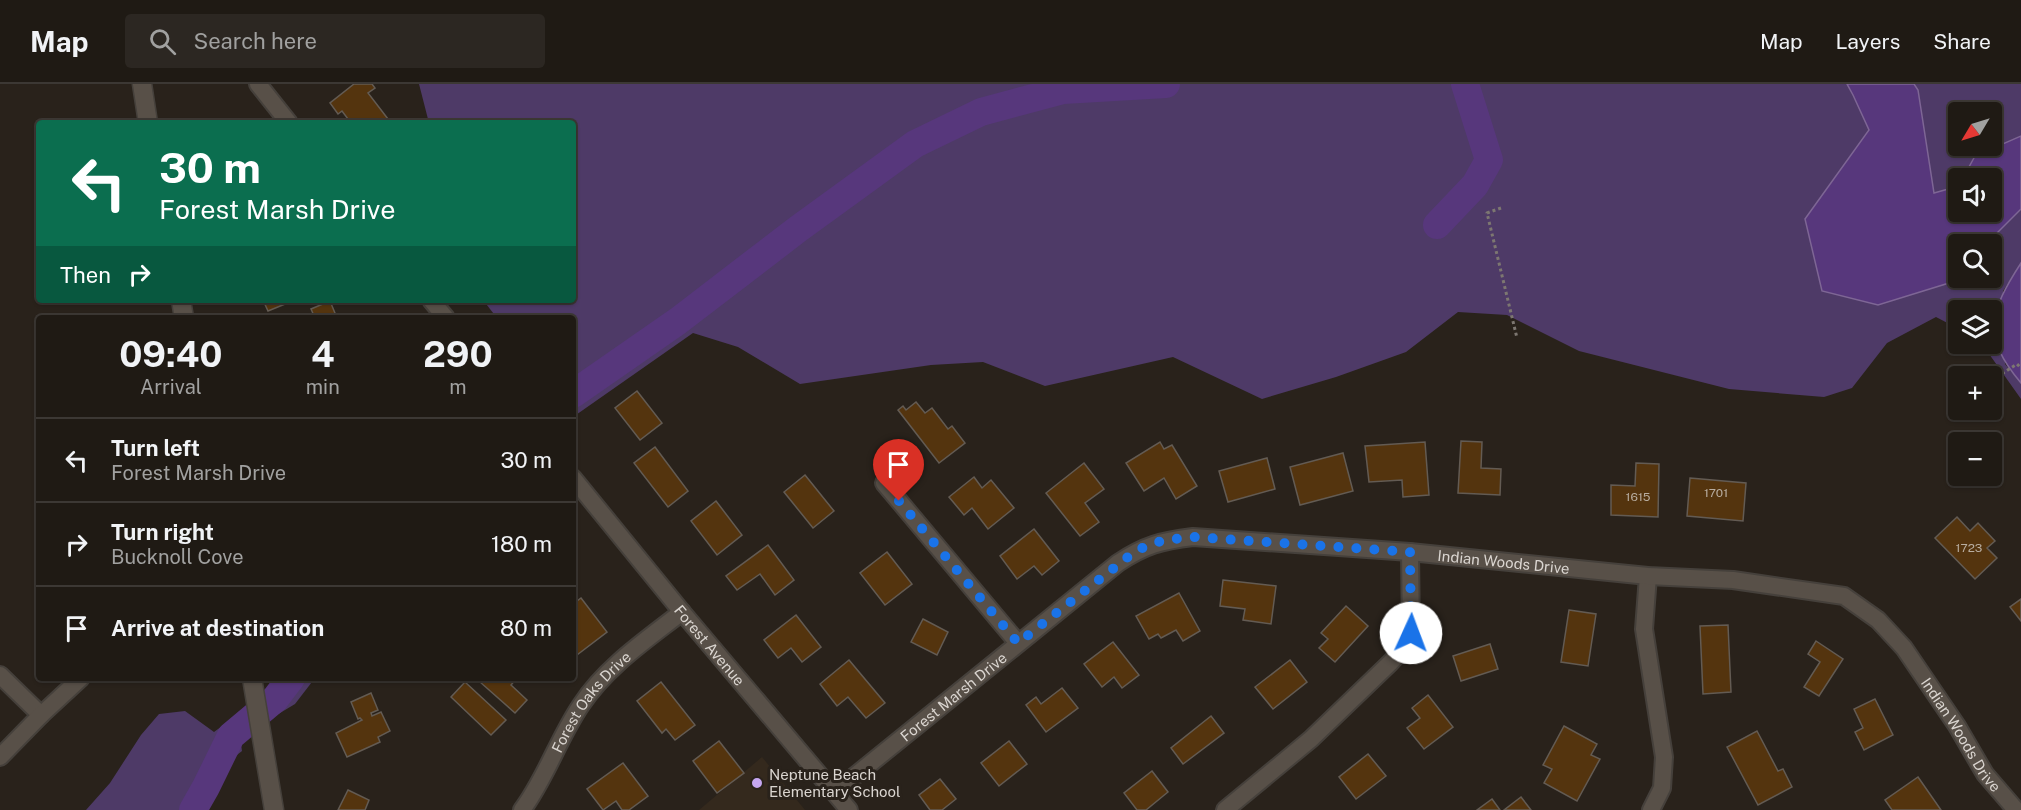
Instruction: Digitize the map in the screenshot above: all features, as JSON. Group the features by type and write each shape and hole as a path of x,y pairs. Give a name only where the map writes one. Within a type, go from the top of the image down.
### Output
{"street":[{"path":"142,84 148,120"},
{"path":"258,84 287,120"},
{"path":"434,303 444,315"},
{"name":"Forest Avenue","path":"576,482 682,612 849,810"},
{"path":"884,483 1018,643"},
{"name":"Forest Marsh Drive","path":"835,792 1018,643 1137,550 1164,540 1193,537 1410,552"},
{"path":"1225,810 1311,738 1402,650 1411,633 1410,552"},
{"name":"Indian Woods Drive","path":"1410,552 1648,576 1733,580 1844,596 1878,620 1904,648 1957,726 1985,774 2016,810"},
{"path":"1648,576 1644,629 1664,757 1662,788 1657,808"},
{"name":"Forest Oaks Drive","path":"522,810 538,789 565,732 593,688 617,665 682,612"},
{"path":"0,675 41,715"},
{"path":"0,757 78,681"},
{"path":"252,681 274,810"}],"path":[{"path":"1500,208 1487,213 1517,338"},
{"path":"2002,374 2017,363 2021,368"}],"shaded area":[{"path":"419,84 1847,84 1869,130 1805,219 1948,283 1948,288 2002,288 2002,234 1996,234 2021,209 2021,263 2003,291 2005,364 2021,383 2021,399 2002,372 2002,366 1998,366 1989,354 2002,354 2002,300 1948,300 1948,323 1936,317 1887,343 1852,388 1824,397 1729,389 1579,351 1507,315 1458,312 1406,352 1336,377 1262,399 1173,357 1045,386 983,362 931,365 800,384 738,347 693,333 576,415 576,315 495,315 485,303 576,303 576,120 428,120"},
{"path":"1847,84 1914,84 1918,90 1934,193 1948,189 1948,222 2002,222 2002,168 1968,168 1975,156 2002,156 2002,144 2021,136 2021,209 1996,234 1948,234 1948,283 1878,305 1822,291 1805,219 1869,130"},
{"path":"1914,84 2021,84 2021,136 2002,144 2002,102 1948,102 1948,156 1975,156 1968,168 1948,168 1948,190 1934,194 1918,90"},
{"path":"2021,263 2021,383 2002,354 2000,300"},
{"path":"273,681 313,681 295,704 275,716 270,685"},
{"path":"185,711 214,732 237,715 242,751 223,766 203,810 86,810 110,783 141,735 159,714"},
{"name":"Neptune Beach Elementary School","path":"762,757 805,810 699,810"}],"building":[{"path":"354,84 372,84 375,88 368,93 388,119 349,120 342,111 338,114 330,103"},
{"path":"264,303 288,303 268,311"},
{"path":"331,303 336,315 314,315 311,309"},
{"path":"637,391 662,423 640,440 615,408"},
{"path":"916,402 925,413 932,408 948,429 952,426 965,443 939,463 898,410 903,406 906,410"},
{"path":"1461,441 1482,442 1481,468 1501,469 1500,495 1458,493"},
{"path":"1160,442 1164,449 1172,445 1197,486 1176,499 1164,478 1144,491 1126,463"},
{"path":"1425,442 1429,495 1403,497 1402,480 1369,482 1365,446"},
{"path":"655,447 688,491 668,507 634,463"},
{"path":"1343,453 1353,491 1300,505 1290,467"},
{"path":"1267,458 1275,489 1228,502 1219,471"},
{"path":"1084,463 1104,489 1085,503 1099,522 1080,536 1046,493"},
{"path":"1636,463 1659,464 1658,517 1611,515 1611,485 1635,486"},
{"path":"805,475 834,511 813,528 784,492"},
{"path":"974,477 982,488 991,480 1014,508 988,529 972,508 964,515 949,497"},
{"path":"1690,478 1746,483 1743,521 1687,516"},
{"path":"716,501 742,535 717,555 691,521"},
{"path":"1957,517 1970,531 1978,523 1995,541 1987,548 1997,558 1975,579 1935,538"},
{"path":"1034,529 1059,561 1042,575 1034,566 1017,579 1000,556"},
{"path":"768,545 794,580 775,595 760,574 737,590 726,576"},
{"path":"887,552 912,584 885,605 860,573"},
{"path":"1223,580 1276,586 1271,624 1243,620 1245,609 1220,606"},
{"path":"1179,593 1200,631 1183,641 1176,630 1161,638 1158,634 1149,639 1136,616"},
{"path":"581,598 607,632 576,656 576,602"},
{"path":"2021,599 2021,621 2010,607"},
{"path":"1346,606 1368,626 1335,662 1319,648 1328,639 1321,633"},
{"path":"1569,610 1596,614 1588,666 1561,662"},
{"path":"796,615 821,647 802,662 791,648 778,658 764,640"},
{"path":"923,619 948,632 937,655 911,642"},
{"path":"1728,625 1731,692 1703,694 1700,626"},
{"path":"1816,641 1843,659 1819,696 1804,687 1820,662 1808,654"},
{"path":"1113,642 1139,675 1122,688 1114,677 1102,687 1084,664"},
{"path":"1490,644 1498,669 1461,681 1453,656"},
{"path":"849,660 885,703 866,718 848,697 837,706 820,684"},
{"path":"1290,660 1307,682 1273,709 1255,687"},
{"path":"514,681 511,685 527,700 515,713 480,682"},
{"path":"465,682 506,720 491,735 451,697"},
{"path":"661,682 695,725 675,740 666,729 662,733 637,701"},
{"path":"1062,688 1078,708 1046,732 1026,705 1036,697 1041,704"},
{"path":"371,693 378,710 371,713 372,716 381,712 390,731 378,737 380,742 347,757 336,733 362,720 358,719 351,702"},
{"path":"1428,695 1453,727 1424,749 1407,728 1420,718 1412,708"},
{"path":"1875,699 1893,735 1864,750 1855,732 1863,728 1854,709"},
{"path":"1211,716 1224,733 1183,764 1171,748"},
{"path":"1564,726 1597,744 1591,755 1600,759 1577,801 1544,783 1552,769 1543,765"},
{"path":"1757,731 1778,771 1783,769 1792,787 1758,805 1727,747"},
{"path":"719,741 744,773 717,793 693,761"},
{"path":"1009,741 1027,764 999,786 981,763"},
{"path":"1368,754 1386,776 1356,799 1339,777"},
{"path":"623,763 648,796 629,810 622,810 616,801 603,810 587,789"},
{"path":"1152,771 1168,792 1146,810 1137,810 1124,793"},
{"path":"1918,777 1941,810 1892,810 1885,800"},
{"path":"940,779 956,799 942,810 930,810 919,795"},
{"path":"348,790 369,800 365,810 338,810"},
{"path":"1521,797 1531,810 1504,810"},
{"path":"1492,799 1500,810 1477,810"}],"waterway":[{"path":"576,392 678,321 798,229 915,144 981,112 1063,90 1166,84"},
{"path":"1437,225 1475,185 1489,160 1465,84"},
{"path":"193,810 231,736 275,699 289,681"}],"place":[{"name":"Neptune Beach Elementary School","path":"757,783"}],"route":[{"path":"899,501 1018,643 1137,550 1164,540 1193,537 1410,552 1411,633"}]}
